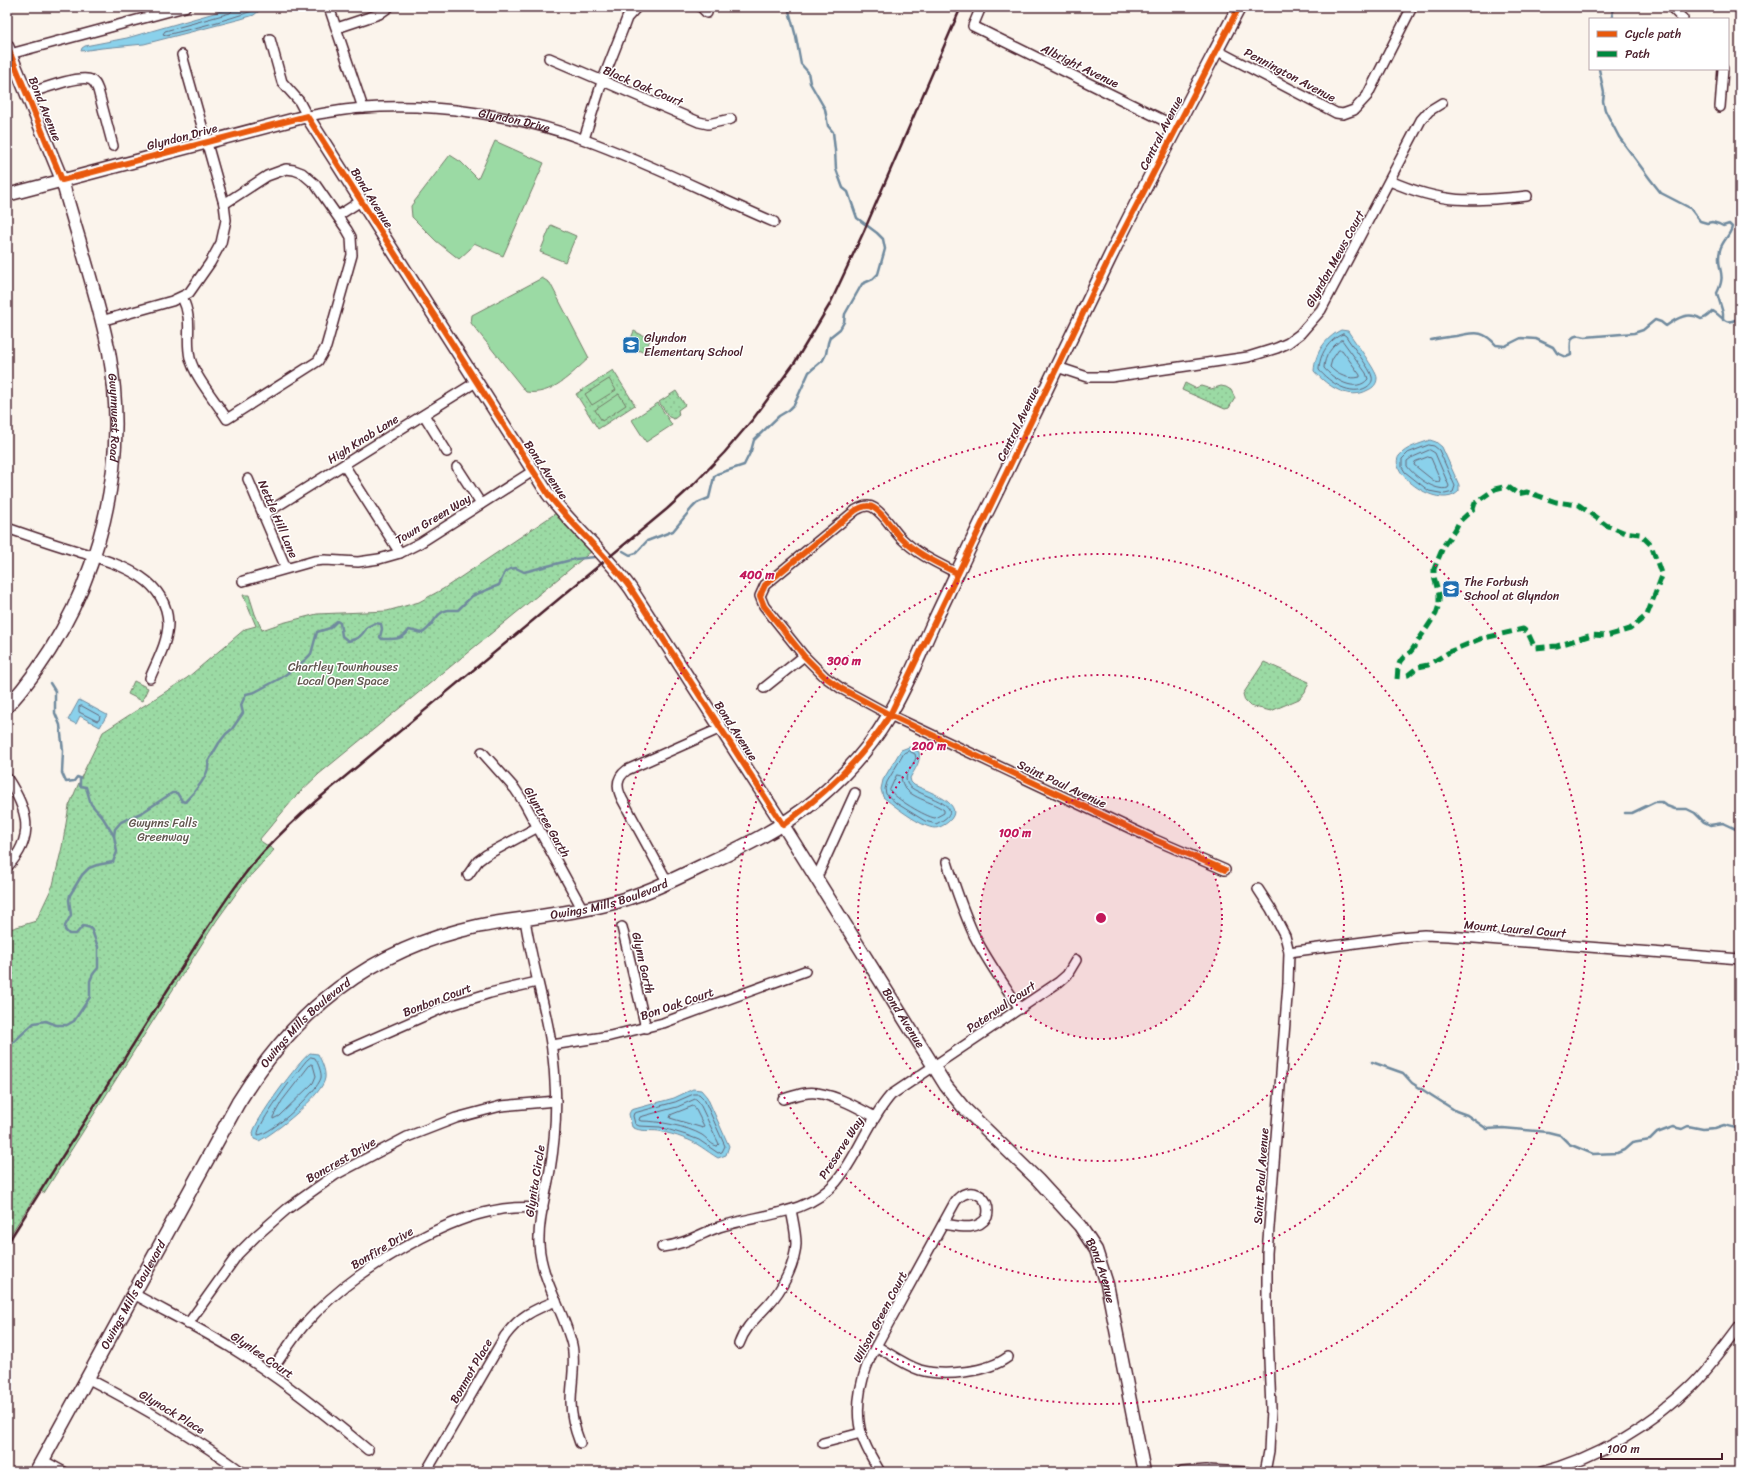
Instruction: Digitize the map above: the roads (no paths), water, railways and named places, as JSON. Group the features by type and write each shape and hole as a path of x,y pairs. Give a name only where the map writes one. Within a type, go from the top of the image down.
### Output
{"main road":[{"name":"Central Avenue","path":"783,825 816,800 839,778 872,741 890,715 1110,257 1239,7"},
{"name":"Owings Mills Boulevard","path":"36,1472 242,1098 263,1065 298,1023 333,992 369,968 391,956 434,939 460,931 583,910 630,898 668,883 749,844 783,825"}],"street":[{"path":"9,50 184,7"},
{"path":"329,7 363,108"},
{"path":"337,28 379,14 389,7"},
{"path":"584,140 602,82 627,18 636,7"},
{"name":"Albright Avenue","path":"981,7 973,26 1177,127"},
{"name":"Pennington Avenue","path":"1216,50 1284,85 1327,110 1343,114 1358,107 1367,96 1412,7"},
{"path":"1671,7 1681,18"},
{"path":"270,39 282,82 294,94 307,116"},
{"name":"Bond Avenue","path":"9,50 62,180"},
{"path":"101,321 182,297 194,288 221,243 226,220 224,204 182,54"},
{"name":"Black Oak Court","path":"549,58 602,82 699,122 708,124 731,119"},
{"path":"1720,107 1723,70"},
{"path":"27,94 80,79 91,80 96,84 113,146"},
{"name":"Glyndon Mews Court","path":"1057,367 1087,377 1111,377 1248,357 1288,343 1300,334 1322,310 1421,120 1429,111 1442,103"},
{"name":"Glyndon Drive","path":"7,195 307,116 363,108 431,109 481,114 537,126 584,140 620,154 774,222"},
{"name":"Bond Avenue","path":"307,116 532,471 568,520 607,559 624,579 722,728 889,992 934,1068 963,1107 1038,1180 1066,1210 1085,1233 1096,1250 1101,1262 1112,1310 1144,1472"},
{"path":"182,297 189,316 190,356 192,363 227,419 318,361 322,356 326,347 352,255 350,237 339,215 308,177 294,170 286,169 267,176 224,204"},
{"name":"Gwynnwest Road","path":"7,707 36,671 52,647 79,596 94,557 107,506 114,454 115,435 113,382 109,352 62,180"},
{"path":"1390,181 1412,190 1447,199 1480,201 1526,196"},
{"path":"339,215 361,201"},
{"name":"High Knob Lane","path":"263,516 476,382"},
{"path":"424,415 447,452"},
{"path":"344,465 400,553"},
{"path":"457,467 481,504"},
{"name":"Town Green Way","path":"243,581 286,568 325,560 370,561 400,553 532,471"},
{"name":"Nettle Hill Lane","path":"248,479 286,568"},
{"name":"Saint Paul Avenue","path":"957,573 933,561 914,549 901,538 875,508 871,506 862,507 765,585 760,596 764,606 804,656 825,677 842,689 890,715 1153,839 1225,870"},
{"path":"7,528 120,565 142,578 152,586 167,614 167,633 150,678"},
{"path":"764,688 804,656"},
{"path":"668,883 622,799 617,786 619,779 628,770 722,728"},
{"name":"Glyntree Garth","path":"482,752 515,788 583,910"},
{"path":"7,778 20,799 26,826 23,846 16,858 7,867"},
{"path":"816,877 855,793"},
{"path":"468,875 475,864 486,855 538,827"},
{"path":"947,862 967,919 975,936 1020,1009"},
{"name":"Saint Paul Avenue","path":"1258,890 1280,923 1289,952 1288,984 1267,1254 1267,1309 1271,1409 1270,1443 1266,1472"},
{"name":"Glynita Circle","path":"525,919 530,951 552,1045 556,1101 554,1146 540,1232 541,1255 544,1268 568,1331 572,1346 574,1370 572,1410 574,1427 580,1443"},
{"name":"Glynn Garth","path":"622,927 646,1028"},
{"name":"Mount Laurel Court","path":"1289,952 1424,935 1740,959"},
{"name":"Paterwal Court","path":"934,1068 1059,982 1067,975 1076,960"},
{"name":"Bon Oak Court","path":"552,1045 610,1036 646,1028 686,1015 805,971"},
{"name":"Bonbon Court","path":"347,1050 451,1005 490,993 537,982"},
{"name":"Preserve Way","path":"662,1247 681,1244 720,1227 791,1210 820,1196 836,1181 874,1117 892,1096 934,1068"},
{"path":"783,1099 817,1092 849,1103 874,1117"},
{"name":"Boncrest Drive","path":"188,1324 238,1254 287,1209 335,1175 407,1137 456,1118 501,1106 556,1101"},
{"name":"Wilson Green Court","path":"880,1472 871,1456 862,1433 859,1411 860,1395 868,1362 958,1198 962,1194 972,1192 985,1200 987,1204 987,1217 978,1225 967,1227 944,1224"},
{"name":"Bonfire Drive","path":"270,1373 300,1330 317,1312 356,1277 376,1263 462,1218 507,1208 543,1208"},
{"path":"739,1344 742,1334 748,1326 773,1299 791,1265 796,1243 791,1210"},
{"name":"Glynlee Court","path":"134,1294 229,1346 270,1373 321,1411 368,1450"},
{"name":"Bonmot Place","path":"426,1472 504,1336 523,1316 556,1301"},
{"path":"1541,1472 1573,1462 1592,1453 1632,1433 1654,1418 1692,1385 1740,1326"},
{"path":"876,1346 915,1368 940,1373 990,1367 1008,1357"},
{"name":"Glynock Place","path":"87,1378 174,1426 218,1454 242,1472"},
{"path":"823,1443 862,1433"},
{"path":"42,1460 64,1472"},
{"path":"1182,1472 1206,1470 1247,1472"}],"water":[{"path":"235,7 258,7 259,11 254,15 241,19 144,44 81,51 85,46 127,38"},
{"path":"1341,330 1348,331 1376,374 1377,380 1374,386 1361,393 1346,393 1332,387 1314,371 1316,358 1322,347 1330,337"},
{"path":"1430,440 1436,442 1442,447 1459,485 1459,491 1450,496 1440,497 1429,494 1417,488 1401,472 1397,463 1399,456 1405,450"},
{"path":"79,700 107,715 100,727 80,716 76,724 68,720"},
{"path":"909,747 919,752 917,765 910,778 911,782 914,785 934,793 953,807 954,813 951,819 946,824 939,827 929,827 908,816 883,797 881,789 883,780 901,750"},
{"path":"310,1053 318,1054 323,1065 325,1078 322,1085 316,1094 297,1113 276,1130 259,1141 254,1139 253,1133 261,1116 278,1091 304,1058"},
{"path":"693,1089 701,1090 707,1097 729,1146 726,1155 718,1158 697,1144 680,1137 659,1131 635,1129 632,1127 629,1114 631,1110 674,1098"}],"waterway":[{"path":"623,551 630,555 636,553 647,541 673,531 697,503 709,498 714,477 717,474 744,465 751,451 754,440 779,416 794,405 809,372 823,360 830,337 840,329 844,322 845,314 862,284 873,279 878,274 885,249 883,239 857,218 848,192 843,188 836,169 833,132 828,126 825,109 810,83 808,72 801,64 788,7"},
{"path":"1612,7 1613,18"},
{"path":"1599,70 1604,93 1603,101 1605,110 1619,137 1661,193 1690,208 1700,221 1707,223 1712,222 1723,226 1729,224 1732,227 1721,247 1719,257 1721,280 1717,293 1723,313 1723,320"},
{"path":"1431,340 1478,333 1487,336 1496,345 1505,346 1521,338 1536,339 1553,347 1557,353 1566,357 1571,355 1571,342 1573,337 1576,336 1585,337 1634,333 1643,330 1655,320 1666,326 1683,316 1692,316 1701,319 1713,311 1727,321 1740,318"},
{"path":"7,1048 34,1023 46,1021 56,1025 67,1025 74,1021 90,997 90,981 98,968 98,947 91,928 83,926 76,934 69,934 65,930 65,926 71,915 69,900 70,895 82,875 89,868 113,862 117,852 114,836 115,829 121,822 143,812 172,793 177,793 182,801 185,802 197,789 204,778 207,772 208,762 219,743 232,729 243,713 241,705 246,694 255,692 281,678 305,660 311,654 317,632 330,628 337,621 340,623 342,636 348,641 359,637 367,627 375,623 381,624 382,629 380,637 382,639 394,639 401,637 404,636 409,630 422,633 426,631 444,611 458,610 472,596 499,585 505,572 510,569 516,568 524,572 575,559 595,557"},
{"path":"50,683 55,691 55,713 60,725 63,751 62,773 66,782 74,781 77,777 80,778 80,786 86,787 91,804 103,818 114,836"},
{"path":"1625,813 1632,813 1655,802 1662,802 1675,809 1687,809 1695,813 1704,822 1710,825 1723,823 1740,831"},
{"path":"1372,1062 1403,1073 1412,1083 1456,1111 1467,1115 1487,1129 1503,1128 1548,1132 1560,1135 1569,1144 1593,1154 1617,1153 1624,1150 1632,1143 1650,1140 1657,1133 1673,1127 1682,1129 1688,1126 1703,1129 1715,1128 1724,1125 1740,1129"}],"railway":[{"path":"7,1244 196,945 254,862 317,800 667,509 724,453 753,419 795,362 830,304 864,231 961,7"}],"place":[{"name":"Glyndon Elementary School","path":"631,345"},
{"name":"The Forbush School at Glyndon","path":"1451,589"}],"park label":[{"name":"Chartley Townhouses Local Open Space","path":"343,674"},
{"name":"Gwynns Falls Greenway","path":"163,830"}]}
